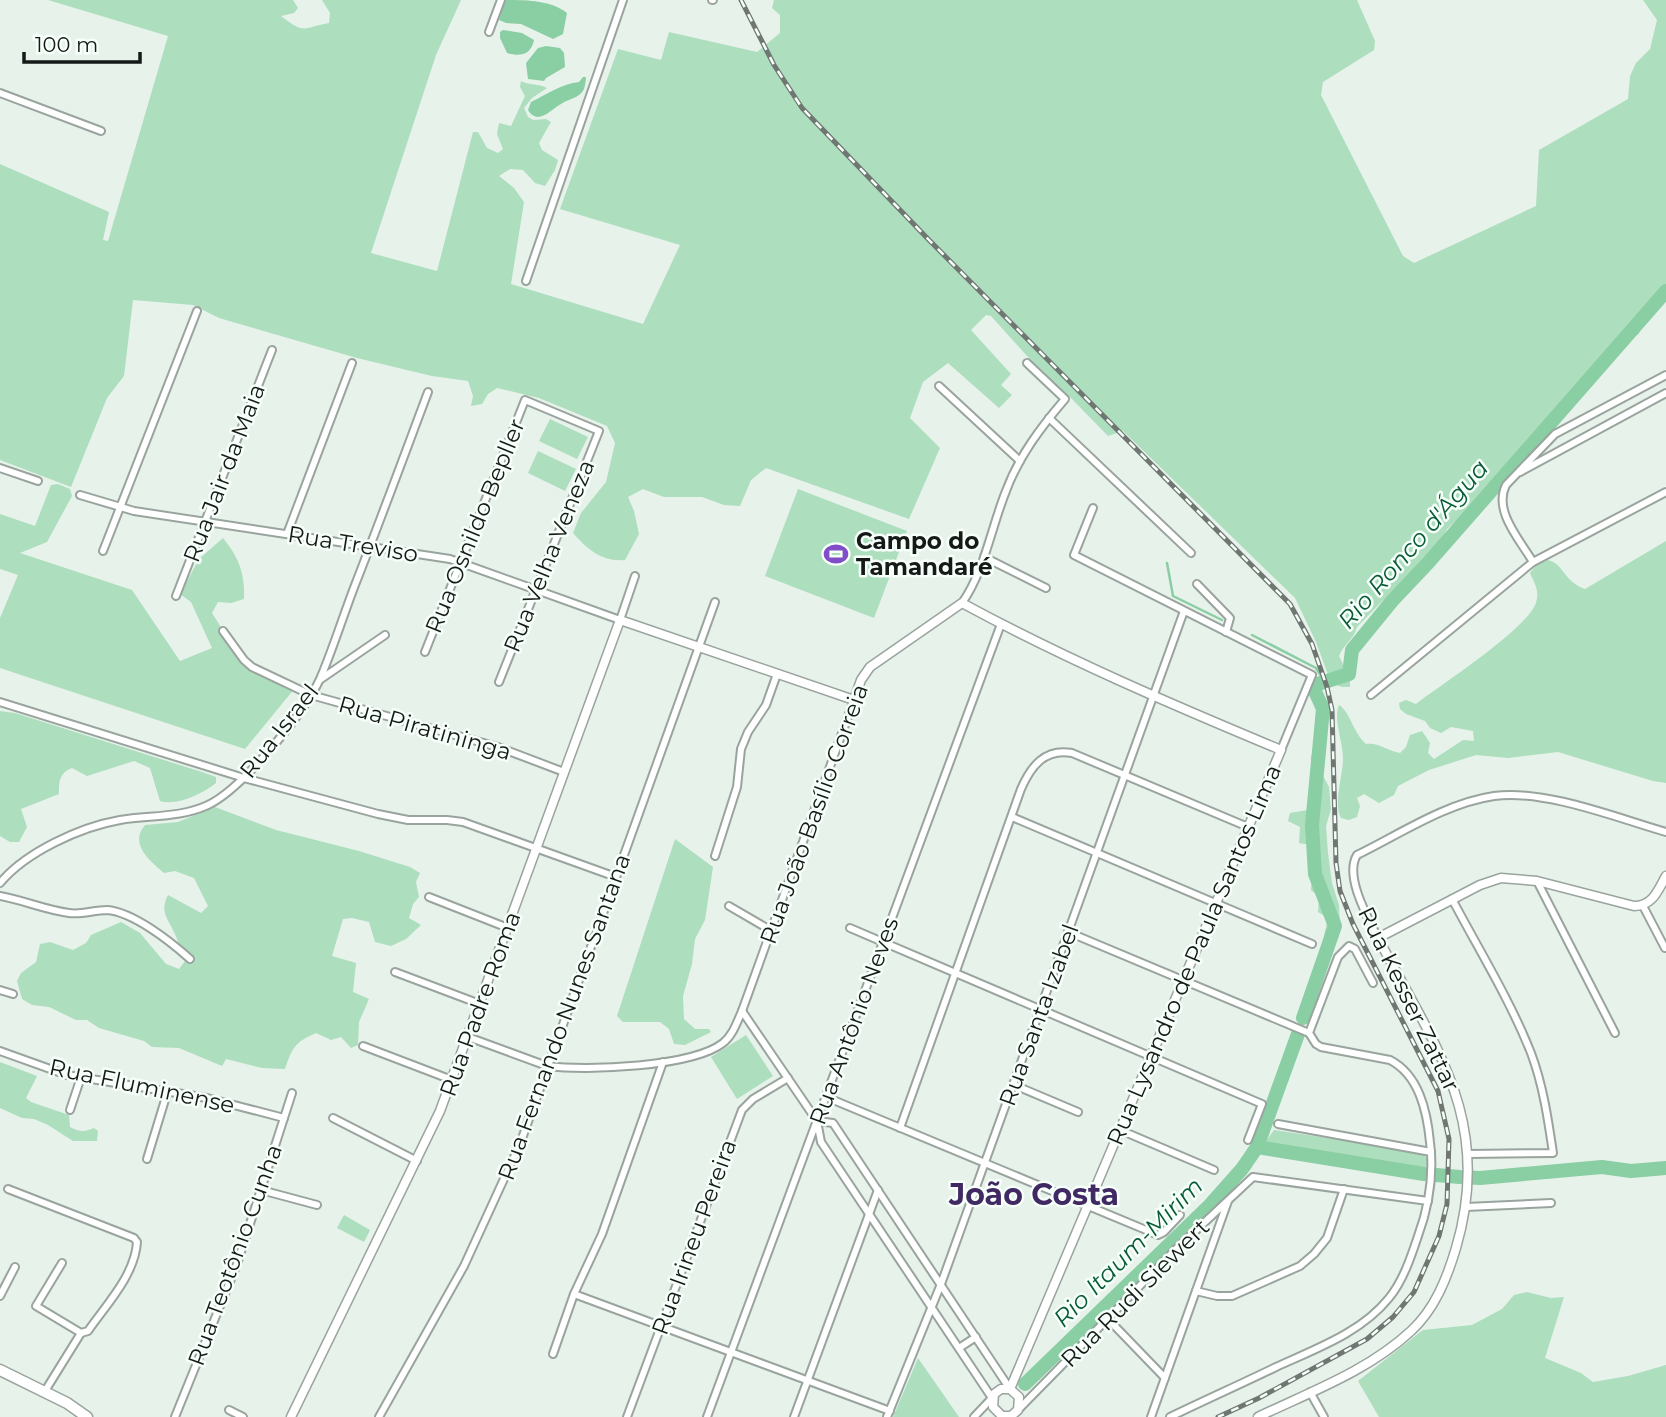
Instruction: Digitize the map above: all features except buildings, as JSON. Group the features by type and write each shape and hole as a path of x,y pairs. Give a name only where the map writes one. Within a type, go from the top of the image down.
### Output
{"main road":[{"path":"0,1370 45,1391 87,1417"}],"street":[{"path":"489,32 501,0"},
{"path":"526,281 624,0"},
{"path":"0,93 101,131"},
{"path":"103,551 197,311"},
{"name":"Rua Jair da Maia","path":"176,596 272,350"},
{"path":"287,534 352,363"},
{"name":"Rua João Basílio Correia","path":"468,1037 547,1066 605,1068 663,1062 695,1055 722,1044 733,1032 772,931 861,680 877,660 962,603 974,583 1006,490 1020,461 1065,399 1027,363"},
{"path":"1533,562 1506,516 1501,502 1506,485 1555,434 1666,375"},
{"path":"939,386 1020,461"},
{"name":"Rua Israel","path":"0,883 26,859 74,835 119,820 189,812 220,798 264,757 319,681 428,392"},
{"path":"1515,474 1666,393"},
{"name":"Rua Velha Veneza","path":"499,682 599,431 524,400"},
{"name":"Rua Osnildo Bepller","path":"425,652 524,400"},
{"path":"1049,418 1191,553"},
{"path":"0,468 38,481"},
{"path":"1371,695 1533,562 1666,492"},
{"name":"Rua Treviso","path":"79,495 120,508 460,562 620,620"},
{"path":"1093,508 1074,555 1226,632 1230,618 1197,584"},
{"path":"984,557 1046,587"},
{"name":"Rua Padre Roma","path":"291,1417 417,1161 452,1080 635,576"},
{"name":"Rua Fernando Nunes Santana","path":"379,1417 464,1266 520,1144 715,602"},
{"path":"962,603 1153,697 1281,750"},
{"name":"Rua Santa Izabel","path":"888,1414 941,1284 1184,611"},
{"path":"620,620 854,700"},
{"name":"Rua Antônio Neves","path":"707,1417 1001,624"},
{"name":"Rua Piratininga","path":"223,631 252,667 311,695 498,747 564,772"},
{"name":"Rua Lysandro de Paula Santos Lima","path":"1010,1389 1312,676 1226,632"},
{"path":"319,681 385,635"},
{"path":"715,856 737,788 741,749 766,705 777,674"},
{"path":"0,702 244,778 390,817 418,821 455,820 616,877"},
{"path":"900,1128 1026,779 1035,765 1047,755 1056,752 1072,753 1248,827"},
{"name":"Rua Kesser Zattar","path":"1258,1417 1378,1356 1420,1322 1432,1306 1448,1273 1466,1208 1468,1154 1460,1105 1451,1078 1378,938 1356,888 1353,872 1357,855 1443,812 1475,800 1497,796 1550,799 1666,832"},
{"path":"1012,817 1312,944"},
{"path":"1378,938 1480,885 1501,878 1537,881 1643,906 1655,897 1666,876"},
{"path":"1537,881 1615,1032"},
{"path":"0,895 68,913 104,910 125,914 163,936 190,959"},
{"path":"429,897 508,928"},
{"path":"1452,899 1513,1014 1531,1054 1544,1099 1553,1153 1468,1154"},
{"path":"729,906 772,931"},
{"path":"1643,906 1665,948"},
{"path":"850,928 1262,1104 1248,1140"},
{"path":"1068,932 1309,1033 1321,1047 1390,1060 1405,1070 1424,1107 1432,1152 1431,1180 1420,1230 1401,1278 1388,1299 1370,1316 1320,1347 1170,1417"},
{"path":"1309,1033 1338,957 1345,948 1349,946 1355,949 1373,983"},
{"path":"394,972 480,1004"},
{"path":"0,990 13,994"},
{"path":"742,1011 817,1121 821,1142 992,1398 995,1411 1002,1416 1014,1415 1019,1397 1010,1389 833,1123 817,1121"},
{"path":"363,1046 452,1080"},
{"name":"Rua Fluminense","path":"0,1051 80,1077 168,1090 284,1118"},
{"path":"553,1354 574,1293 602,1234 663,1062"},
{"path":"70,1110 80,1077"},
{"name":"Rua Irineu Pereira","path":"627,1417 741,1110 753,1099 788,1078"},
{"path":"1013,1085 1078,1112"},
{"path":"147,1159 168,1090"},
{"name":"Rua Teotônio Cunha","path":"175,1417 232,1279 292,1093"},
{"path":"826,1097 1158,1235 1180,1215"},
{"path":"333,1118 417,1161"},
{"path":"1278,1124 1432,1152"},
{"path":"1121,1130 1214,1170"},
{"name":"Rua Rudi Siewert","path":"1014,1415 1176,1249 1253,1177 1344,1189"},
{"path":"8,1189 134,1238 137,1242 132,1261 119,1288 88,1331 81,1333 45,1391"},
{"path":"1196,1291 1232,1296 1300,1266 1327,1238 1344,1189 1427,1201"},
{"path":"794,1417 878,1190"},
{"path":"261,1191 317,1205"},
{"path":"1151,1417 1228,1201"},
{"path":"1466,1208 1550,1203"},
{"path":"62,1263 36,1306 81,1333"},
{"path":"0,1296 15,1267"},
{"path":"574,1293 808,1380 888,1414"},
{"path":"1108,1319 1165,1378"},
{"path":"959,1348 976,1337"},
{"path":"974,1417 1001,1389 1010,1389"},
{"path":"1310,1392 1324,1417"},
{"path":"229,1410 243,1417"}],"shaded area":[{"path":"48,0 293,0 298,8 294,13 281,16 295,26 304,28 329,23 330,13 322,0 461,0 436,55 371,253 437,271 473,132 478,132 487,148 498,153 503,149 497,134 499,123 511,126 525,96 520,87 521,81 547,88 532,98 524,108 528,117 533,120 546,119 551,122 539,143 542,150 558,160 545,186 535,183 523,170 510,169 499,176 514,188 524,202 511,284 643,324 680,245 560,209 618,49 661,60 669,32 757,52 780,33 780,15 772,8 774,0 1357,0 1375,41 1374,50 1323,82 1321,95 1403,256 1414,263 1536,206 1539,150 1628,99 1630,76 1636,63 1650,49 1657,20 1643,0 1666,0 1666,293 1657,309 1643,316 1639,334 1626,340 1612,362 1581,394 1571,400 1546,435 1531,441 1493,486 1447,529 1442,540 1357,627 1339,656 1350,678 1350,687 1331,683 1316,642 1295,598 1123,431 1108,436 1069,396 1047,378 991,316 986,315 971,330 1011,374 1001,385 1012,395 999,408 948,363 923,382 910,418 940,448 909,519 766,468 751,480 740,506 724,505 702,497 664,497 643,489 628,497 639,534 625,560 609,559 590,550 573,533 581,513 606,482 615,443 607,426 539,398 497,388 488,394 482,404 471,406 473,396 468,381 432,376 357,358 219,318 193,305 133,300 124,376 107,398 71,487 0,460 0,164 109,212 103,240 108,241 168,36"},
{"path":"504,0 537,2 561,9 567,13 563,34 553,39 521,24 499,20"},
{"path":"503,30 522,33 534,40 533,45 528,52 520,55 507,53 500,38 500,32"},
{"path":"538,48 560,48 564,53 565,67 544,81 528,79 526,63"},
{"path":"586,77 584,88 577,96 540,117 532,115 528,110 531,102 561,87 579,82"},
{"path":"550,419 588,437 577,459 539,441"},
{"path":"538,451 576,469 565,491 528,473"},
{"path":"58,484 70,489 72,496 47,542 20,553 132,590 180,661 212,648 191,602 180,594 199,559 223,538 229,545 242,574 244,599 231,603 218,602 212,613 243,662 295,688 245,749 0,668 0,618 18,575 0,569 0,514 35,526 51,485"},
{"name":"Campo do Tamandaré","path":"798,489 907,531 874,618 765,576"},
{"path":"1666,541 1666,783 1558,752 1508,758 1476,755 1429,770 1398,786 1394,795 1379,803 1364,794 1357,798 1360,806 1357,817 1349,820 1341,818 1338,797 1343,758 1337,717 1339,705 1366,744 1375,744 1395,752 1400,753 1406,747 1410,735 1422,731 1430,743 1428,753 1434,759 1463,740 1474,741 1473,731 1451,727 1441,733 1430,728 1425,721 1406,714 1400,709 1399,703 1406,700 1416,704 1517,627 1536,603 1537,590 1530,573 1537,564 1548,560 1554,562 1572,582 1585,589"},
{"path":"0,711 15,713 202,772 216,777 216,783 190,798 167,802 160,801 150,768 134,761 87,776 72,768 62,775 59,794 21,809 27,827 19,842 10,842 0,836"},
{"path":"1316,753 1322,760 1322,774 1329,787 1331,809 1326,826 1328,853 1332,883 1339,905 1340,929 1308,1015 1303,1009 1317,968 1328,918 1318,912 1319,897 1311,890 1313,861 1310,845 1299,843 1300,827 1288,821 1290,813 1308,810 1312,797 1309,790 1312,781 1311,756"},
{"path":"215,807 276,830 359,851 410,867 420,873 416,882 419,897 413,904 409,918 421,925 406,939 391,946 375,942 369,922 343,919 332,956 356,963 353,992 369,999 359,1022 358,1045 351,1048 341,1037 331,1040 316,1033 295,1046 285,1069 262,1068 226,1059 222,1066 179,1048 152,1047 144,1041 99,1028 87,1020 76,1020 49,1007 32,1005 22,999 17,981 21,973 36,962 40,944 50,942 73,950 86,943 91,935 121,922 140,933 166,964 179,969 185,961 166,917 164,907 168,895 201,913 208,906 194,878 175,871 164,873 143,851 139,839 145,825 178,822"},
{"path":"675,839 713,867 705,920 695,939 692,964 683,996 684,1019 695,1029 709,1029 711,1032 685,1045 674,1044 669,1029 660,1022 623,1022 617,1016"},
{"path":"746,1035 773,1076 737,1099 711,1057"},
{"path":"0,1062 37,1076 26,1098 69,1115 70,1127 73,1129 82,1131 94,1128 98,1131 97,1141 73,1141 48,1125 0,1108"},
{"path":"1274,1130 1422,1152 1427,1159 1425,1179 1275,1154 1266,1141"},
{"path":"344,1215 370,1230 364,1242 337,1228"},
{"path":"1527,1292 1551,1298 1564,1297 1545,1358 1581,1373 1593,1382 1666,1365 1666,1417 1379,1417 1358,1381 1423,1330 1472,1325 1502,1309 1514,1295"},
{"path":"918,1358 959,1417 893,1417"}],"waterway":[{"name":"Rio Ronco d'Água","path":"1303,1018 1335,926 1315,874 1312,825 1323,709 1314,689 1318,684 1349,674 1352,650 1392,601 1666,291"},
{"path":"1167,563 1173,596 1222,620"},
{"path":"1252,635 1316,668 1321,676 1318,684"},
{"name":"Rio Itaum-Mirim","path":"1025,1384 1210,1205 1242,1169 1257,1147 1298,1034"},
{"path":"1257,1147 1424,1174 1460,1177 1480,1178 1602,1167 1631,1171 1666,1168"}],"railway":[{"path":"741,0 774,65 802,108 1290,604 1312,644 1327,687 1332,710 1336,863 1340,891 1353,924 1438,1091 1449,1139 1447,1204 1439,1236 1414,1292 1393,1317 1367,1339 1259,1398 1218,1417"}],"place":[{"name":"Campo do Tamandaré","path":"836,554"}],"district":[{"name":"João Costa","path":"1034,1194"}]}
